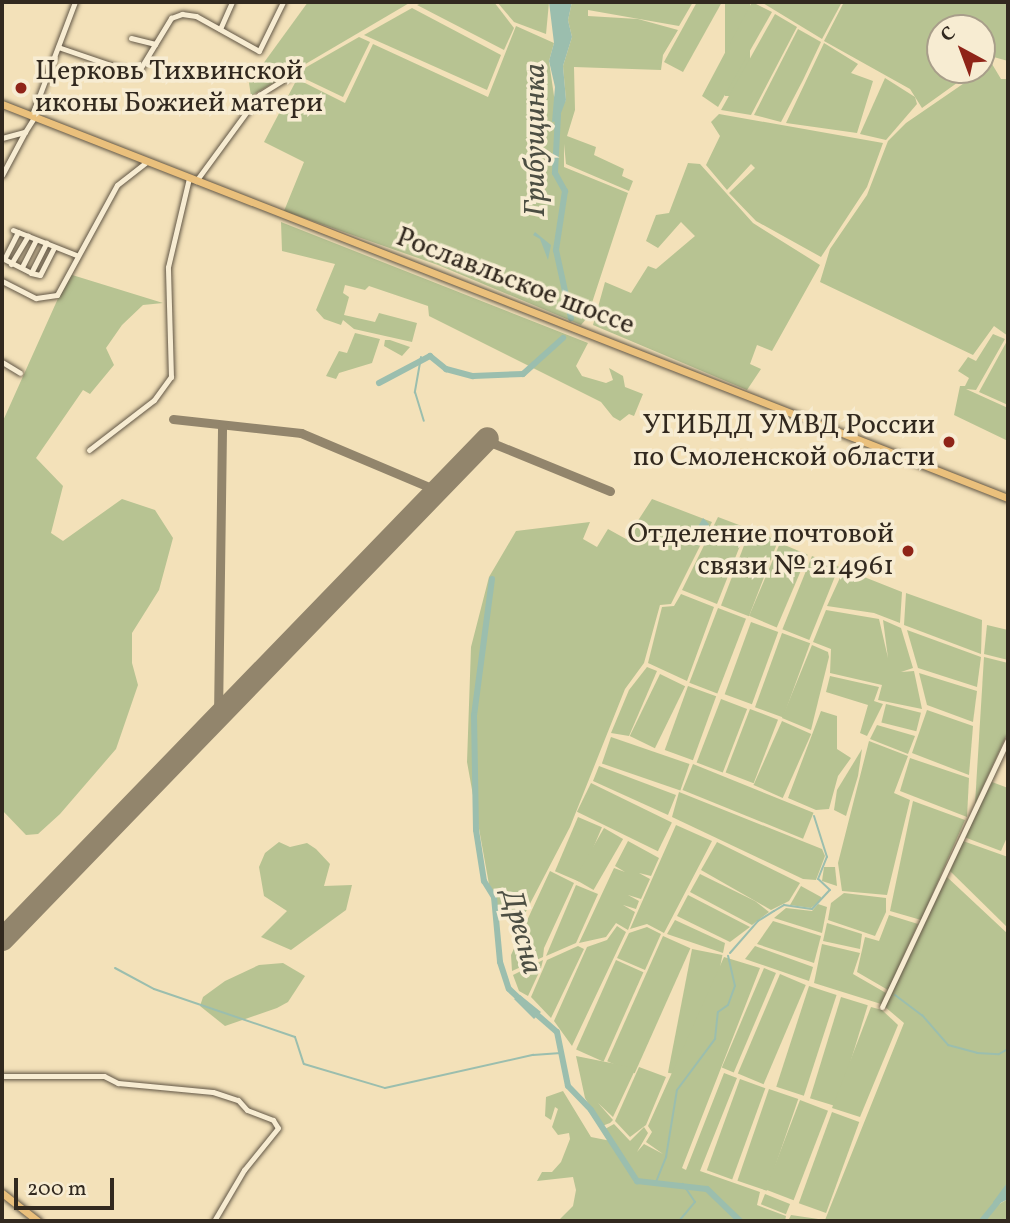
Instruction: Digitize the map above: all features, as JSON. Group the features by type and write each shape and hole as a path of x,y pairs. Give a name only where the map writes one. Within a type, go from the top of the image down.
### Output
{"main road":[{"name":"Рославльское шоссе","path":"3,104 1008,498"},
{"path":"2,1193 38,1221"}],"street":[{"path":"2,175 33,116 75,2"},
{"path":"220,30 232,2"},
{"path":"58,47 137,74 171,18 182,14 196,16 260,51 283,2"},
{"path":"131,38 155,44"},
{"path":"89,450 154,400 171,377 169,267 193,179 259,95 292,74"},
{"path":"2,138 25,132"},
{"path":"2,281 36,298 47,299 57,295 76,255 131,171 146,162"},
{"path":"54,247 40,275 4,259 16,231 76,255"},
{"path":"11,264 28,236"},
{"path":"22,267 36,240"},
{"path":"32,273 46,243"},
{"path":"2,362 20,373"},
{"path":"882,1007 1008,739"},
{"path":"2,1076 104,1076 118,1083 207,1091 238,1100 247,1110 272,1120 278,1128 244,1170 214,1221"}],"green space":[{"path":"308,2 411,2 251,96 249,83"},
{"path":"424,2 494,2 514,28 504,50 417,5"},
{"path":"497,2 549,2 546,34 514,22"},
{"path":"572,2 693,2 679,26 588,10 588,16 638,19 678,30 663,55 661,70 574,67 575,110 567,136 596,147 594,155 624,169 622,176 633,181 629,191 566,164 564,144 564,167 628,193 587,318 581,325 438,265 284,211 304,162 264,142 297,79 345,103 373,44 488,97 516,26 554,43 549,61 554,96 562,107 566,100 563,66 572,37 568,20"},
{"path":"697,2 722,2 683,72 664,62"},
{"path":"725,2 750,2 750,96 725,96"},
{"path":"752,2 772,12 718,107 702,96"},
{"path":"761,2 842,2 822,39"},
{"path":"844,2 1008,2 1008,61 996,58 996,14 926,14 926,84 955,84 922,108 910,89 824,41"},
{"path":"412,8 501,55 487,90 364,35"},
{"path":"775,14 797,27 751,115 721,110"},
{"path":"798,29 821,42 803,80 781,122 754,115"},
{"path":"359,37 370,42 343,97 299,76 303,69"},
{"path":"824,43 858,64 851,73 873,81 857,133 786,123"},
{"path":"996,71 1001,79 1008,79 1008,336 994,326 973,355 820,282 830,249 867,195 888,141 906,123 963,84 996,84"},
{"path":"885,78 915,97 917,104 886,140 860,134"},
{"path":"719,114 883,143 867,187 821,257 756,221 729,193 755,168 751,164 727,190 706,165 720,136 711,122"},
{"path":"688,163 700,164 753,223 820,265 772,351 757,345 750,364 761,369 747,390 593,325 605,282 631,293 648,266 656,269 695,236 681,222 658,248 646,241 656,215 669,213"},
{"path":"281,222 588,343 576,366 582,376 606,383 613,380 609,368 623,376 625,387 643,394 634,416 629,414 620,421 613,417 601,402 429,316 428,306 369,286 365,290 345,285 343,293 349,297 344,315 375,322 379,313 417,323 412,342 354,329 343,320 341,325 324,319 316,310 335,264 282,251"},
{"path":"69,274 163,303 143,305 122,325 106,348 114,365 90,394 83,390 36,458 63,486 51,533 63,541 122,499 155,510 173,538 159,590 132,633 132,663 138,685 116,749 60,814 38,834 26,835 2,810 2,423"},
{"path":"355,333 380,339 372,363 339,373 336,379 326,376 339,351 347,353"},
{"path":"993,334 1005,339 976,390 966,389 1008,408 1008,441 954,415 960,386 965,386 969,378 958,371 968,357 976,361"},
{"path":"385,340 410,347 402,356 384,346"},
{"path":"1008,341 1008,405 979,392"},
{"path":"652,499 712,522 671,604 660,605 644,663 625,689 570,827 521,921 492,901 467,762 471,647 489,577 516,531 590,522 583,539 597,547 608,529 626,539"},
{"path":"718,517 747,528 717,604 682,590"},
{"path":"750,530 778,541 749,616 721,606"},
{"path":"780,543 808,555 777,627 749,616"},
{"path":"812,556 839,567 809,640 782,629"},
{"path":"844,569 902,592 900,623 874,613 827,606"},
{"path":"906,593 982,620 981,654 904,625"},
{"path":"681,594 714,607 687,681 648,663 662,607 674,606"},
{"path":"718,608 746,619 717,693 689,683"},
{"path":"826,610 879,619 888,658 883,620 901,628 913,668 901,672 914,671 922,709 878,700 882,685 830,673 831,649 813,642"},
{"path":"751,622 778,632 752,704 725,694"},
{"path":"987,625 1008,630 1008,660 984,654"},
{"path":"907,630 981,657 977,687 918,668"},
{"path":"782,633 810,643 783,717 755,707"},
{"path":"812,645 828,652 829,657 811,730 782,718"},
{"path":"984,657 1008,663 1008,732 975,804"},
{"path":"647,667 657,671 629,736 611,733 629,690"},
{"path":"919,673 977,691 973,722 927,705"},
{"path":"660,674 685,686 655,748 630,736"},
{"path":"830,676 879,687 874,701 883,704 867,736 860,733 868,705 826,692"},
{"path":"688,686 716,696 693,760 665,750"},
{"path":"721,699 747,709 723,773 697,762"},
{"path":"886,704 921,713 916,731 881,722"},
{"path":"750,709 778,720 754,783 726,772"},
{"path":"927,710 973,726 969,775 912,753"},
{"path":"821,711 837,716 837,749 851,758 838,776 829,809 816,810 788,798"},
{"path":"782,721 811,734 783,798 754,785"},
{"path":"877,725 915,736 908,754 870,739"},
{"path":"611,737 689,764 680,790 602,763"},
{"path":"869,741 908,756 894,793 910,800 887,895 842,891 838,863"},
{"path":"862,749 858,776 846,816 834,810 837,790"},
{"path":"910,758 969,778 967,817 900,791"},
{"path":"693,764 814,813 803,839 683,790"},
{"path":"599,766 676,795 668,815 593,781"},
{"path":"992,782 1008,788 1008,835 1001,851 964,837"},
{"path":"591,783 672,822 658,851 577,812"},
{"path":"679,792 822,849 825,856 816,880 803,879 672,817"},
{"path":"913,801 965,820 921,920 890,911"},
{"path":"578,817 602,827 579,881 555,871"},
{"path":"676,825 712,841 664,933 647,924 630,929"},
{"path":"604,828 623,839 594,890 574,879"},
{"path":"628,841 659,858 651,876 639,873 650,879 641,899 628,895 639,901 636,909 623,905 635,912 628,930 616,923 606,937 579,943 614,868 625,872 615,866"},
{"path":"963,841 1008,857 1008,928 950,871"},
{"path":"279,842 290,847 307,843 316,849 330,864 324,886 352,885 346,910 291,950 261,937 287,911 264,896 259,867 265,853"},
{"path":"717,842 800,883 789,901 771,910 701,870"},
{"path":"824,867 835,867 837,886 822,881"},
{"path":"550,871 574,883 544,948 543,957 512,971 511,955"},
{"path":"700,874 755,901 769,912 752,925 690,892"},
{"path":"947,877 1008,934 1007,1183 996,1206 1008,1199 1008,1221 788,1221 791,1215 825,1220 904,1023 884,1006"},
{"path":"576,885 598,894 576,943 546,956"},
{"path":"801,886 821,897 821,900 811,908 790,905"},
{"path":"844,893 886,898 886,912 875,936 828,920 831,903"},
{"path":"688,895 750,927 730,942 677,916"},
{"path":"818,904 827,907 822,933 774,918 786,908 812,911"},
{"path":"889,915 918,924 888,990 857,972 865,937 879,941"},
{"path":"675,920 725,943 723,953 667,934"},
{"path":"773,921 821,936 814,963 757,944"},
{"path":"827,923 862,934 860,949 823,941"},
{"path":"617,926 626,932 572,1046 554,1021 587,947 607,940"},
{"path":"647,927 661,934 645,970 617,958 629,933"},
{"path":"663,936 690,948 635,1073 607,1061"},
{"path":"822,944 860,953 853,974 886,993 881,1004 814,983"},
{"path":"578,946 584,949 551,1018 531,997 547,960"},
{"path":"755,946 813,967 809,981 745,959"},
{"path":"692,949 722,955 698,1079 668,1073"},
{"path":"724,957 760,968 682,1168 686,1170 724,1073 737,1078 700,1171 760,1192 757,1205 786,1216 785,1221 558,1221 573,1206 576,1190 573,1177 537,1181 542,1172 552,1172 561,1162 570,1139 569,1133 558,1135 552,1127 558,1109 555,1107 551,1120 545,1116 546,1097 563,1091 591,1137 611,1141 605,1129 614,1124 630,1141 644,1127 648,1133 637,1152 644,1144 663,1154 646,1142 652,1132 648,1126"},
{"path":"543,960 528,996 519,991 513,975"},
{"path":"616,960 643,972 604,1062 576,1050"},
{"path":"283,963 305,976 288,1002 277,1008 225,1026 200,1006 203,997 225,981 259,965"},
{"path":"764,968 776,973 734,1072 722,1067"},
{"path":"780,974 806,985 764,1084 738,1073"},
{"path":"809,986 837,995 804,1096 776,1087"},
{"path":"841,997 868,1005 837,1107 810,1098"},
{"path":"871,1007 882,1010 898,1025 860,1117 832,1108"},
{"path":"576,1056 636,1068 613,1117 598,1103 613,1120 610,1123 602,1126 585,1098"},
{"path":"639,1067 666,1077 646,1125 630,1137 615,1121"},
{"path":"740,1079 765,1088 732,1179 707,1170"},
{"path":"769,1089 798,1099 767,1191 737,1181"},
{"path":"800,1100 828,1111 794,1200 766,1190"},
{"path":"832,1112 859,1122 826,1213 799,1203"},
{"path":"765,1194 790,1204 786,1214 761,1204"}],"shaded area":[{"path":"549,2 572,2 568,20 572,37 563,66 566,100 558,121 552,122 555,87 549,61 554,43"},
{"path":"535,232 551,245 548,260 540,239 533,235"},
{"path":"703,518 709,524 697,546 692,537"},
{"path":"520,995 541,1012 534,1019 514,999"},
{"path":"1008,1160 1008,1199 995,1206 993,1202 1007,1183"}],"waterway":[{"name":"Грибущинка","path":"558,115 555,173 565,191 556,250 571,318"},
{"name":"Грибущинка","path":"379,383 430,356 446,369 473,376 523,374 563,338"},
{"path":"421,357 415,392 424,421"},
{"name":"Дресна","path":"492,579 474,715 476,830 484,881 494,897 500,962 509,989 523,1002"},
{"path":"730,953 758,921 784,905 812,909 830,890 818,879 827,857 814,816"},
{"path":"656,1182 666,1157 677,1090 715,1039 718,1012 728,1005 735,986 728,956"},
{"path":"115,968 154,989 295,1037 304,1064 385,1088 533,1055 561,1053"},
{"path":"895,995 922,1015 948,1045 977,1053 999,1054 1008,1049"},
{"name":"Дресна","path":"534,1012 557,1032 568,1086 591,1110 637,1181 707,1189 740,1221"},
{"path":"679,1221 695,1202 683,1184"},
{"name":"Дресна","path":"982,1221 998,1201"}],"taxiway":[{"path":"173,419 301,433 436,490"},
{"path":"218,716 222,425"},
{"path":"485,440 610,491"}],"runway":[{"path":"2,939 487,438"}],"place":[{"name":"Церковь Тихвинской иконы Божией матери","path":"21,88"},
{"name":"УГИБДД УМВД России по Смоленской области","path":"949,442"},
{"name":"Отделение почтовой связи № 214961","path":"908,551"}]}
